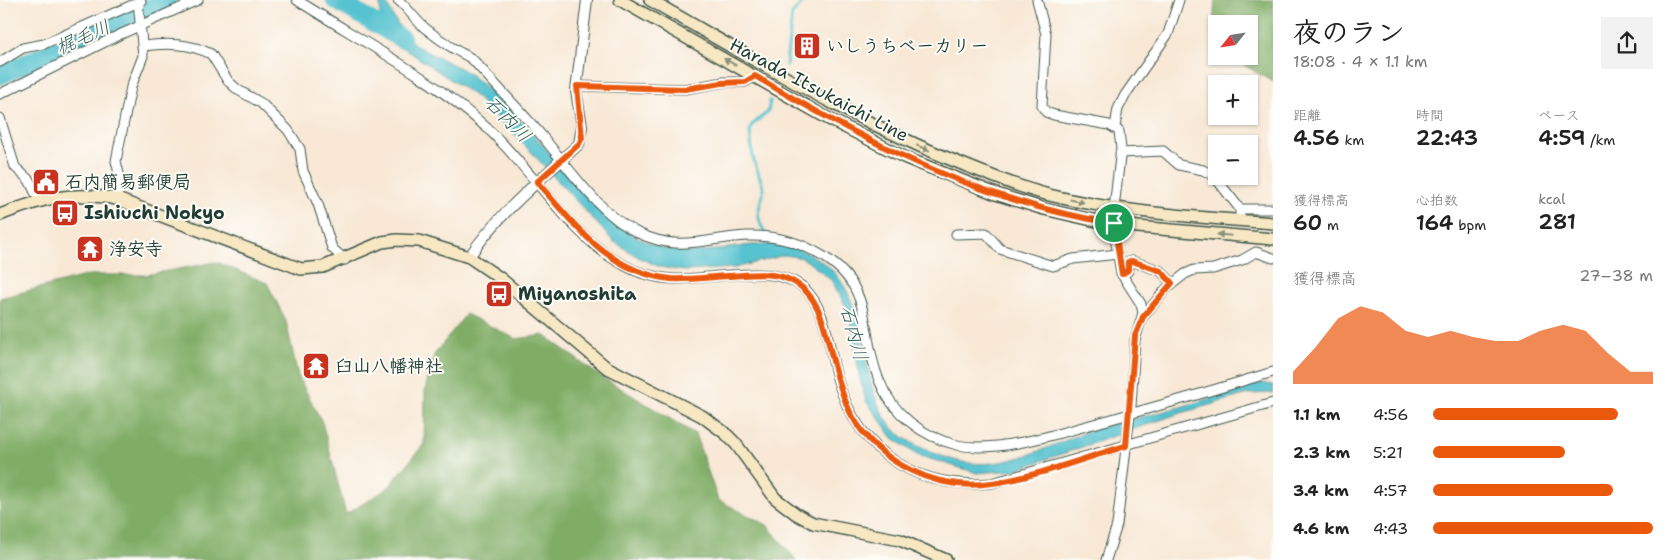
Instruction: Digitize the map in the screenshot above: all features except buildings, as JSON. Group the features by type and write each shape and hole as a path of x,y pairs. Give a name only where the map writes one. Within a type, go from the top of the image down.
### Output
{"main road":[{"name":"Harada Itsukaichi Line","path":"620,0 827,118 925,165 996,194 1044,209 1114,223 1273,239"},
{"name":"Harada Itsukaichi Line","path":"650,0 834,106 914,144 1001,180 1047,195 1114,208 1240,215 1273,223"},
{"path":"0,215 39,200 66,195 89,194 117,199 301,269 323,267 344,260 382,242 397,240 419,241 469,257 500,278 606,367 702,416 725,433 736,444 775,498 796,514 812,523 900,540 946,560"}],"street":[{"path":"0,94 140,25 198,0"},
{"path":"298,0 463,108 488,129 596,247 610,258 639,272 672,279 770,274 788,278 803,288 819,309 838,381 852,415 868,437 888,456 920,475 955,484 992,483 1273,403"},
{"path":"398,0 424,28 474,61 561,161 611,214 636,232 651,238 674,243 697,244 744,236 760,236 792,242 824,256 845,275 860,298 868,325 874,368 886,395 905,418 930,435 958,445 987,447 1051,435 1130,415 1273,372"},
{"path":"469,257 486,233 512,204 561,161 579,144 582,138 577,86 586,0"},
{"path":"1037,0 1046,34 1042,106 1046,112 1054,115 1115,127"},
{"path":"1106,560 1117,525 1130,415 1134,340 1142,318 1142,304 1122,274 1118,254 1114,208 1120,137 1115,127 1118,109 1125,95 1168,34 1179,0"},
{"path":"0,62 22,48 44,44 139,1 140,25 144,46 143,56 131,87 116,161 120,178 117,199"},
{"path":"144,46 167,43 180,44 211,54 228,81 238,90 261,103 288,130 300,149 303,171 318,204 332,248 344,260"},
{"path":"577,86 685,89 722,83 745,82 755,76"},
{"path":"0,118 15,167 30,180 39,200"},
{"path":"1120,153 1164,151 1179,165 1202,170 1214,176 1240,215 1273,209"},
{"path":"956,234 986,233 1000,249 1053,266 1076,258 1118,254"},
{"path":"1142,318 1172,283 1190,272 1213,269 1242,260 1256,252 1273,258"},
{"path":"1122,274 1128,270 1128,262 1132,261 1161,271 1172,283"}],"green space":[{"path":"1215,0 1273,0 1273,82 1244,65 1258,65 1258,15 1214,15"},
{"path":"216,262 267,283 286,321 298,376 322,422 346,514 387,489 424,444 425,390 434,355 466,314 516,339 544,335 597,374 695,434 718,500 767,525 796,560 0,560 0,298 89,275 146,275"}],"water":[{"name":"石内川","path":"380,0 385,0 400,28 412,42 464,70 485,86 524,125 602,210 634,235 660,247 679,251 699,252 758,245 777,245 798,249 818,259 837,275 849,296 858,320 875,394 884,416 898,433 926,450 958,461 976,464 994,463 1030,454 1098,428 1160,413 1260,383 1273,385 1273,393 1248,394 1178,414 1015,470 977,473 917,455 893,438 866,401 859,374 849,312 831,280 803,258 785,255 735,268 685,271 660,267 638,257 613,241 533,154 475,96 381,33"}],"waterway":[{"name":"梶毛川","path":"0,75 167,0"},
{"name":"梶毛川","path":"335,0 402,39"},
{"path":"786,65 792,14 806,0"},
{"path":"770,101 768,112 752,125 750,132 753,158 764,189 758,214 761,225 772,246"}],"place":[{"name":"いしうちベーカリー","path":"807,46"},
{"name":"石内簡易郵便局","path":"46,182"},
{"name":"Ishiuchi Nokyo","path":"65,213"},
{"name":"浄安寺","path":"90,249"},
{"name":"Miyanoshita","path":"499,294"},
{"name":"臼山八幡神社","path":"316,366"}],"route":[{"path":"755,76 827,118 906,158 996,194 1044,209 1114,223 1119,265 1122,274 1128,270 1128,262 1132,261 1161,271 1172,283 1143,317 1135,336 1131,406 1126,446 1010,480 973,485 955,484 920,475 903,467 874,444 862,430 844,399 819,309 810,294 796,282 770,274 672,279 639,272 610,258 596,247 537,182 579,144 582,138 577,86 690,89 726,82 745,82 755,76"}]}
